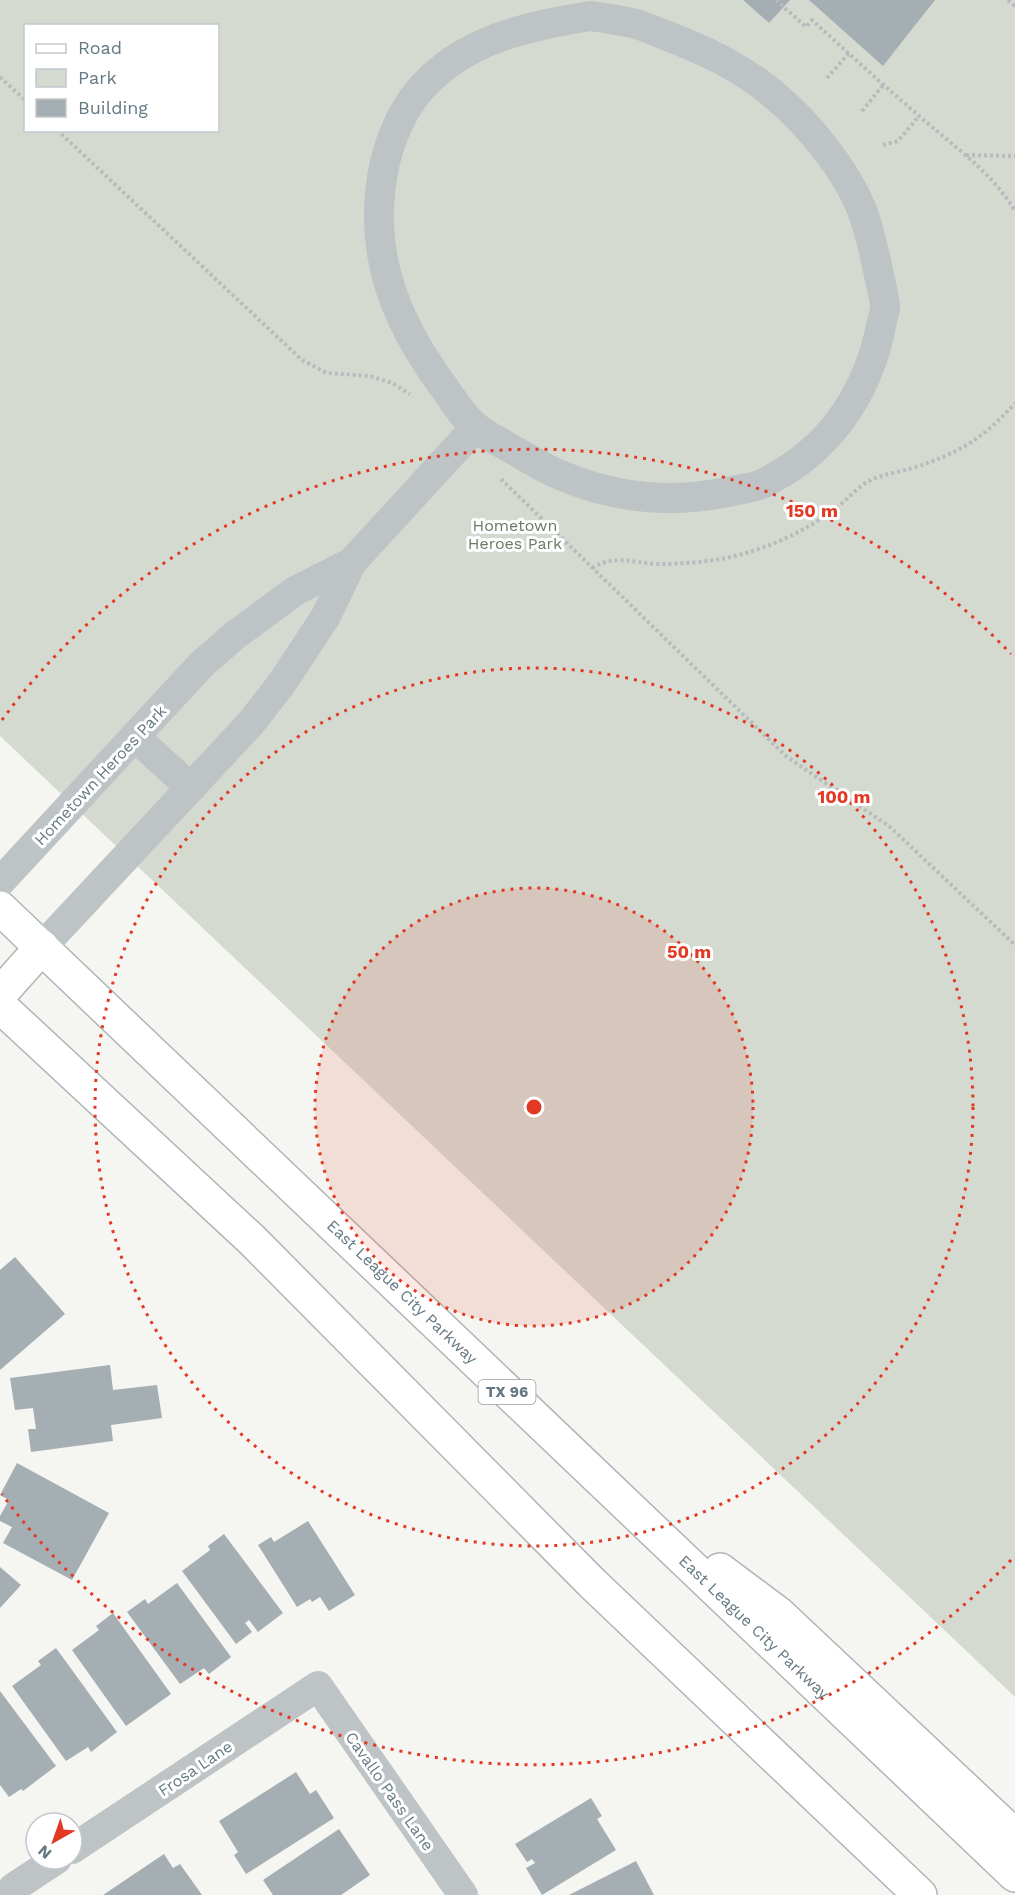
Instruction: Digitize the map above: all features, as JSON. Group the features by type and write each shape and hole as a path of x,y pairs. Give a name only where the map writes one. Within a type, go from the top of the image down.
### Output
{"main road":[{"name":"East League City Parkway","path":"0,908 1015,1875"},
{"path":"0,994 42,947"},
{"path":"0,1006 252,1240 592,1583 920,1895"},
{"path":"610,1489 779,1614 1015,1836"}],"street":[{"path":"590,16 636,24 717,57 772,93 795,114 817,139 843,175 862,210 885,306 875,352 861,389 844,417 823,442 793,466 763,484 712,495 659,499 613,492 564,477 476,427 456,405 422,358 408,333 387,280 381,252 379,197 386,161 405,111 417,93 454,60 495,37 549,23 590,16"},
{"path":"42,947 250,724 282,682 326,616 351,562 476,427"},
{"name":"Hometown Heroes Park","path":"0,882 201,665 234,636 295,591 351,562"},
{"path":"135,737 191,788"},
{"name":"Frosa Lane","path":"84,1841 318,1686"},
{"name":"Cavallo Pass Lane","path":"318,1686 463,1895"},
{"path":"10,1886 36,1871"}],"path":[{"path":"776,0 806,27 812,20 966,155 1001,191 1015,211"},
{"path":"1008,0 1015,6"},
{"path":"827,78 849,53"},
{"path":"0,77 24,99"},
{"path":"862,111 884,84"},
{"path":"883,145 898,141 920,116"},
{"path":"59,132 302,360 327,373 370,376 392,383 417,400"},
{"path":"966,155 1015,156"},
{"path":"591,568 603,562 624,560 657,564 706,562 749,553 771,545 824,517 869,481 946,456 969,445 985,434 1015,403"},
{"path":"498,477 787,757 889,826 1015,945"}],"green space":[{"name":"Hometown Heroes Park","path":"0,0 1015,0 1015,1697 0,736"}],"building":[{"path":"743,0 790,0 769,23"},
{"path":"809,0 935,0 883,66"},
{"path":"15,1257 65,1314 0,1370 0,1270"},
{"path":"110,1365 113,1390 157,1385 162,1418 111,1425 113,1441 31,1452 28,1429 36,1429 33,1408 15,1410 10,1378"},
{"path":"17,1463 109,1513 72,1580 3,1543 12,1527 0,1521 0,1516 9,1500 0,1495"},
{"path":"308,1521 355,1595 329,1611 320,1597 312,1602 310,1599 297,1607 258,1545 271,1537 274,1542"},
{"path":"224,1534 283,1613 258,1632 249,1620 245,1623 252,1632 236,1644 182,1571 210,1550 208,1546"},
{"path":"0,1567 21,1585 0,1608"},
{"path":"177,1583 231,1657 209,1674 204,1668 180,1684 127,1612 145,1599 148,1604"},
{"path":"113,1613 171,1694 126,1726 72,1650 99,1630 96,1626"},
{"path":"56,1648 117,1732 91,1752 88,1747 66,1761 12,1686 41,1665 38,1661"},
{"path":"0,1691 56,1766 23,1791 21,1789 9,1797 0,1785"},
{"path":"296,1772 310,1794 316,1790 334,1818 246,1874 234,1855 238,1852 219,1821"},
{"path":"591,1798 602,1816 597,1819 616,1850 542,1895 526,1868 535,1863 532,1859 527,1862 515,1844"},
{"path":"339,1829 370,1875 341,1895 273,1895 263,1880"},
{"path":"164,1854 173,1868 180,1864 202,1895 103,1895"},
{"path":"636,1861 654,1895 569,1895"}]}
